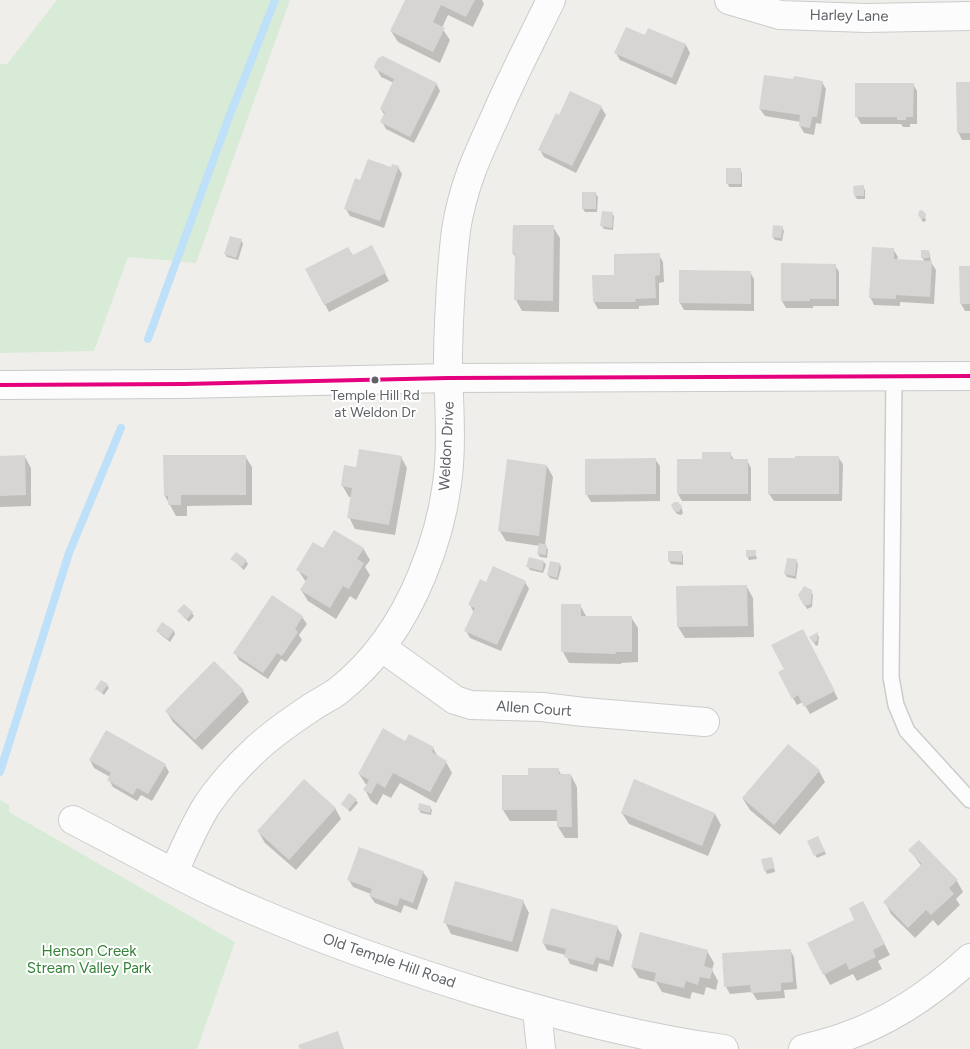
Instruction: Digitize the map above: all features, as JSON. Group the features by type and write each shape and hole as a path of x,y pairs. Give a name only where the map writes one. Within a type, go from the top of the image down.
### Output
{"street":[{"name":"Weldon Drive","path":"174,872 207,804 228,778 255,750 312,707 337,691 358,672 381,647 398,624 411,600 436,539 447,483 450,428 448,378 452,276 456,230 461,203 468,177 513,76 551,0"},
{"name":"Harley Lane","path":"729,0 780,15 866,18 935,8 970,16"},
{"path":"0,385 184,384 448,378 970,376"},
{"name":"Allen Court","path":"381,647 455,700 471,704 542,707 705,722"},
{"name":"Old Temple Hill Road","path":"73,820 254,911 365,954 538,1010 649,1037 724,1049"},
{"path":"803,1049 845,1037 886,1020 913,1004 946,980 970,958"},
{"path":"538,1010 541,1049"}],"lane":[{"path":"894,376 891,677 896,705 907,731 970,800"}],"green space":[{"path":"57,0 290,0 196,263 128,257 94,351 0,353 0,64 7,64"},
{"name":"Henson Creek Stream Valley Park","path":"0,800 9,805 9,812 235,942 197,1049 0,1049"}],"building":[{"path":"405,0 475,0 466,17 441,5 433,22 445,28 433,52 390,31"},
{"path":"626,27 645,35 648,28 686,44 672,78 614,53"},
{"path":"383,56 437,83 410,137 380,122 385,112 380,109 394,79 375,69 374,66 378,58"},
{"path":"764,75 793,79 794,76 823,81 817,117 812,117 810,128 799,126 800,115 759,109"},
{"path":"956,82 970,82 970,133 957,133"},
{"path":"855,83 914,83 913,117 906,117 906,120 897,120 897,117 855,117"},
{"path":"570,91 602,106 572,166 538,150 556,113 559,115"},
{"path":"368,159 391,167 392,164 399,166 380,221 344,209 355,178 360,180"},
{"path":"726,168 741,168 741,184 726,184"},
{"path":"864,185 864,196 854,196 853,186"},
{"path":"582,192 596,192 596,209 582,209"},
{"path":"922,210 926,214 925,218 921,219 918,215 919,211"},
{"path":"602,211 613,212 612,228 600,226"},
{"path":"513,225 554,225 553,301 514,300 515,253 512,254"},
{"path":"773,225 783,226 781,238 772,237"},
{"path":"230,236 242,239 236,258 224,254"},
{"path":"372,245 386,273 324,305 305,269 348,247 353,255"},
{"path":"872,247 894,248 894,259 932,261 930,297 896,295 896,299 869,298"},
{"path":"921,250 929,250 929,258 921,258"},
{"path":"660,253 660,275 655,276 656,298 635,299 636,302 593,302 592,275 614,275 614,254"},
{"path":"781,263 836,264 836,299 781,301"},
{"path":"959,266 970,266 970,304 960,304"},
{"path":"679,270 751,271 751,304 679,303"},
{"path":"359,449 402,456 389,525 347,518 352,488 341,486 344,465 356,467"},
{"path":"702,452 731,452 731,459 748,459 748,494 677,494 677,459 702,459"},
{"path":"25,455 26,495 0,496 0,456"},
{"path":"163,455 246,455 246,495 181,495 181,505 168,505 168,496 164,496"},
{"path":"795,456 839,456 839,494 768,494 768,458 795,458"},
{"path":"656,458 656,494 585,495 585,459"},
{"path":"507,459 547,465 539,536 498,531"},
{"path":"674,502 678,502 682,506 679,512 674,511 671,505"},
{"path":"334,530 364,548 357,559 364,563 349,589 343,586 330,608 300,590 308,577 296,570 313,542 323,548"},
{"path":"539,543 547,545 546,555 537,554"},
{"path":"746,550 756,550 756,556 746,557"},
{"path":"668,551 682,551 682,562 668,561"},
{"path":"236,552 247,560 242,567 230,559"},
{"path":"529,557 544,561 542,571 526,567"},
{"path":"787,558 797,559 795,576 784,574"},
{"path":"550,561 560,563 557,578 547,575"},
{"path":"493,566 526,581 497,645 464,631 475,608 468,605 480,579 486,582"},
{"path":"747,585 748,626 677,627 676,586"},
{"path":"804,586 812,590 811,604 804,606 798,595"},
{"path":"272,595 303,616 295,629 298,632 282,656 277,653 263,673 233,653"},
{"path":"184,604 193,612 187,619 177,611"},
{"path":"561,604 581,604 581,616 632,616 632,652 615,652 616,654 561,652"},
{"path":"162,622 174,630 168,639 156,631"},
{"path":"803,629 835,691 804,707 798,695 792,699 778,672 784,669 771,645"},
{"path":"818,632 817,641 813,643 809,637"},
{"path":"214,661 244,690 195,740 165,711"},
{"path":"101,680 108,684 102,693 95,689"},
{"path":"383,728 405,741 409,734 434,747 432,752 447,761 430,792 393,773 385,788 377,783 371,794 363,790 369,780 358,774"},
{"path":"106,730 166,764 148,794 137,788 133,795 107,780 111,773 89,760"},
{"path":"788,744 820,770 774,825 742,798"},
{"path":"528,768 559,768 559,774 571,774 572,827 557,827 557,810 502,810 502,775 528,775"},
{"path":"304,779 336,808 289,860 257,831"},
{"path":"634,779 715,813 702,846 621,813"},
{"path":"349,793 357,799 348,810 341,804"},
{"path":"419,803 431,806 430,813 418,810"},
{"path":"818,836 825,851 814,856 807,841"},
{"path":"919,840 958,880 949,888 954,894 931,915 926,910 908,928 883,902 922,864 908,850"},
{"path":"359,847 424,871 413,903 400,898 397,906 369,896 372,889 347,880"},
{"path":"772,857 774,868 764,871 761,859"},
{"path":"455,881 524,900 512,942 443,923"},
{"path":"863,901 885,944 873,950 876,957 849,970 846,963 823,975 807,943 854,920 849,908"},
{"path":"551,908 618,926 609,961 596,957 593,965 564,957 566,949 542,943"},
{"path":"640,932 708,950 704,966 713,969 710,979 700,977 698,985 686,981 684,988 654,981 656,973 631,967"},
{"path":"791,949 793,982 781,983 781,991 751,993 750,985 724,987 722,953"},
{"path":"338,1031 344,1049 300,1049 298,1045"}],"waterway":[{"path":"148,339 229,117 275,0"},
{"path":"0,772 69,553 121,428"}],"transit line":[{"path":"0,385 184,384 448,378 970,376"}],"place":[{"name":"Temple Hill Rd at Weldon Dr","path":"375,380"}]}
